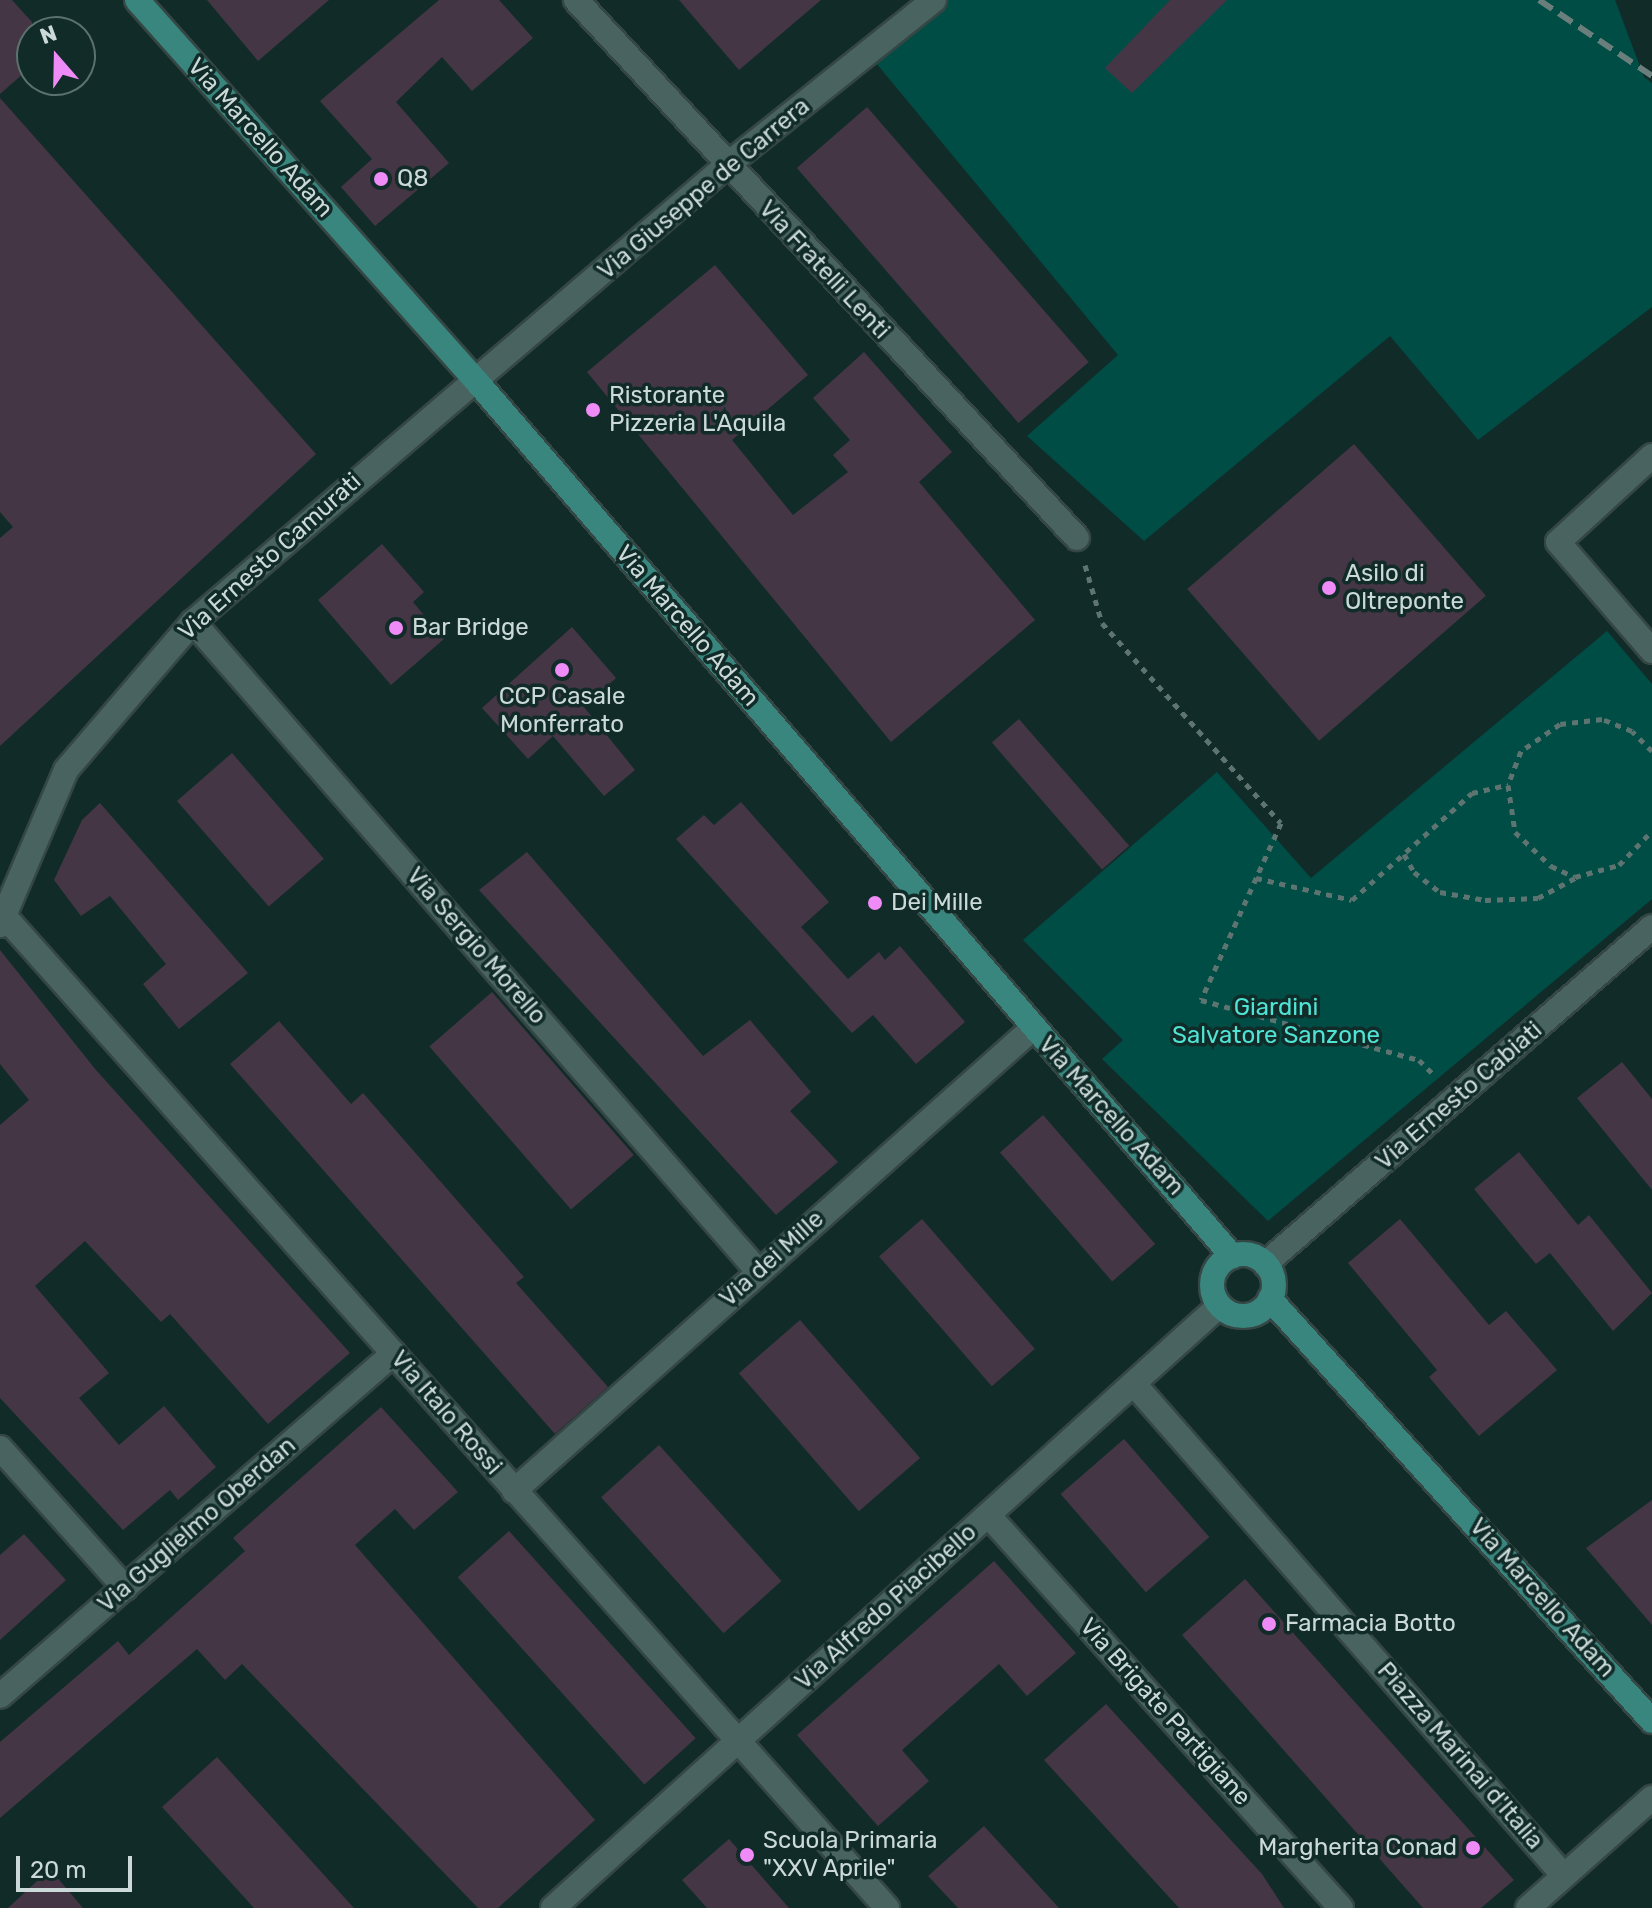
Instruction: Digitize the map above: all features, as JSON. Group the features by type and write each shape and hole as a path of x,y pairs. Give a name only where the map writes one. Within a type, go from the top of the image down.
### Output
{"main road":[{"name":"Via Marcello Adam","path":"137,0 478,383 1032,1029 1232,1256"},
{"path":"1250,1255 1265,1264 1273,1281 1270,1299 1247,1316 1219,1306 1212,1278 1232,1256 1250,1255"},
{"name":"Via Marcello Adam","path":"1270,1299 1652,1721"}],"street":[{"name":"Via Fratelli Lenti","path":"576,0 726,166 1077,538"},
{"name":"Via Giuseppe de Carrera","path":"478,383 726,166 934,0"},
{"name":"Via Ernesto Camurati","path":"3,921 66,770 193,622 388,451 478,383"},
{"path":"1652,456 1558,542 1652,651"},
{"name":"Via Sergio Morello","path":"193,622 758,1271"},
{"name":"Via Italo Rossi","path":"3,921 394,1353 887,1908"},
{"name":"Via Ernesto Cabiati","path":"1265,1264 1652,927"},
{"name":"Via dei Mille","path":"514,1491 1032,1029"},
{"name":"Via Alfredo Piacibello","path":"553,1908 1219,1306"},
{"name":"Via Guglielmo Oberdan","path":"0,1696 394,1353"},
{"name":"Piazza Marinai d'Italia","path":"1134,1384 1564,1876"},
{"path":"0,1448 125,1588"},
{"name":"Via Brigate Partigiane","path":"989,1516 1341,1908"},
{"path":"1528,1908 1652,1798"}],"path":[{"path":"1077,538 1102,623 1281,823 1201,1000 1419,1060 1456,1098"},
{"path":"1575,877 1551,866 1515,832 1508,785 1521,751 1560,724 1602,719 1632,731 1652,751"},
{"path":"1256,878 1352,900 1472,793 1508,785"},
{"path":"1404,854 1414,872 1440,892 1485,900 1538,898 1575,877 1619,865 1652,831"}],"green space":[{"path":"933,0 1615,0 1644,77 1652,83 1652,307 1478,440 1390,336 1144,541 1027,436 1118,355 866,51"},
{"name":"Giardini Salvatore Sanzone","path":"1607,631 1652,684 1652,899 1268,1221 1102,1059 1123,1040 1023,940 1217,772 1311,878"}],"building":[{"path":"0,0 12,0 27,16 16,16 16,80 0,94"},
{"path":"207,0 329,0 258,61"},
{"path":"439,0 499,0 533,38 472,91 442,57 396,102 449,163 375,226 341,187 372,159 320,101"},
{"path":"679,0 821,0 739,70"},
{"path":"1170,0 1227,0 1132,93 1105,68"},
{"path":"0,98 316,454 0,746 0,538 13,527 0,512"},
{"path":"867,107 1089,362 1019,423 797,168"},
{"path":"715,265 808,375 732,440 793,515 848,472 833,455 850,440 813,398 864,352 952,452 919,482 1035,620 891,742 587,372"},
{"path":"1354,444 1486,596 1319,741 1187,589"},
{"path":"382,544 424,592 413,602 444,639 391,685 318,600"},
{"path":"572,627 616,678 584,707 635,770 604,796 553,736 528,759 482,708"},
{"path":"1019,719 1129,846 1102,869 992,743"},
{"path":"232,753 324,859 269,907 177,801"},
{"path":"741,802 829,902 801,927 848,979 879,952 885,960 900,946 965,1022 916,1064 873,1015 852,1033 676,839 704,815 714,825"},
{"path":"100,803 248,973 179,1029 143,984 166,964 110,896 81,916 54,880 82,820"},
{"path":"527,852 703,1056 750,1020 811,1092 790,1111 838,1162 776,1215 479,890"},
{"path":"0,950 96,1070 350,1353 268,1424 170,1314 161,1322 85,1241 35,1286 109,1373 79,1398 119,1445 164,1406 216,1467 178,1500 170,1490 123,1530 0,1398 0,1125 29,1100 0,1064"},
{"path":"492,992 634,1155 571,1209 429,1046"},
{"path":"279,1021 351,1104 363,1093 524,1277 516,1283 608,1387 555,1434 230,1064"},
{"path":"1622,1062 1652,1099 1652,1190 1577,1098"},
{"path":"1043,1115 1155,1244 1112,1281 1000,1152"},
{"path":"1519,1152 1578,1225 1589,1215 1652,1293 1613,1331 1550,1253 1536,1264 1474,1189"},
{"path":"922,1219 1035,1349 992,1386 879,1256"},
{"path":"1400,1219 1489,1325 1506,1311 1557,1370 1479,1436 1429,1377 1437,1370 1348,1263"},
{"path":"800,1320 920,1458 859,1511 739,1373"},
{"path":"381,1407 458,1492 414,1530 395,1509 355,1545 595,1820 498,1908 478,1908 242,1664 225,1680 197,1649 0,1818 0,1742 118,1641 129,1655 245,1551 233,1538"},
{"path":"1124,1439 1209,1537 1146,1592 1061,1494"},
{"path":"659,1445 781,1581 723,1633 601,1497"},
{"path":"1652,1500 1652,1625 1586,1548"},
{"path":"509,1531 696,1738 644,1785 458,1577"},
{"path":"24,1534 66,1580 0,1640 0,1555"},
{"path":"994,1561 1076,1653 1027,1696 999,1664 902,1750 929,1781 878,1826 797,1735"},
{"path":"1245,1579 1514,1880 1481,1908 1423,1908 1182,1635"},
{"path":"1106,1704 1262,1874 1284,1908 1179,1908 1044,1760"},
{"path":"217,1757 354,1908 254,1908 162,1807"},
{"path":"984,1826 1059,1908 958,1908 928,1876"},
{"path":"729,1839 789,1908 707,1908 682,1880"},
{"path":"50,1869 83,1908 8,1908"}],"railway":[{"path":"1539,0 1652,76"}],"place":[{"name":"Q8","path":"381,179"},
{"name":"Ristorante Pizzeria L'Aquila","path":"593,410"},
{"name":"Asilo di Oltreponte","path":"1329,588"},
{"name":"Bar Bridge","path":"396,628"},
{"name":"CCP Casale Monferrato","path":"562,670"},
{"name":"Dei Mille","path":"875,903"},
{"name":"Farmacia Botto","path":"1269,1624"},
{"name":"Margherita Conad","path":"1473,1848"},
{"name":"Scuola Primaria \"XXV Aprile\"","path":"747,1855"}]}
